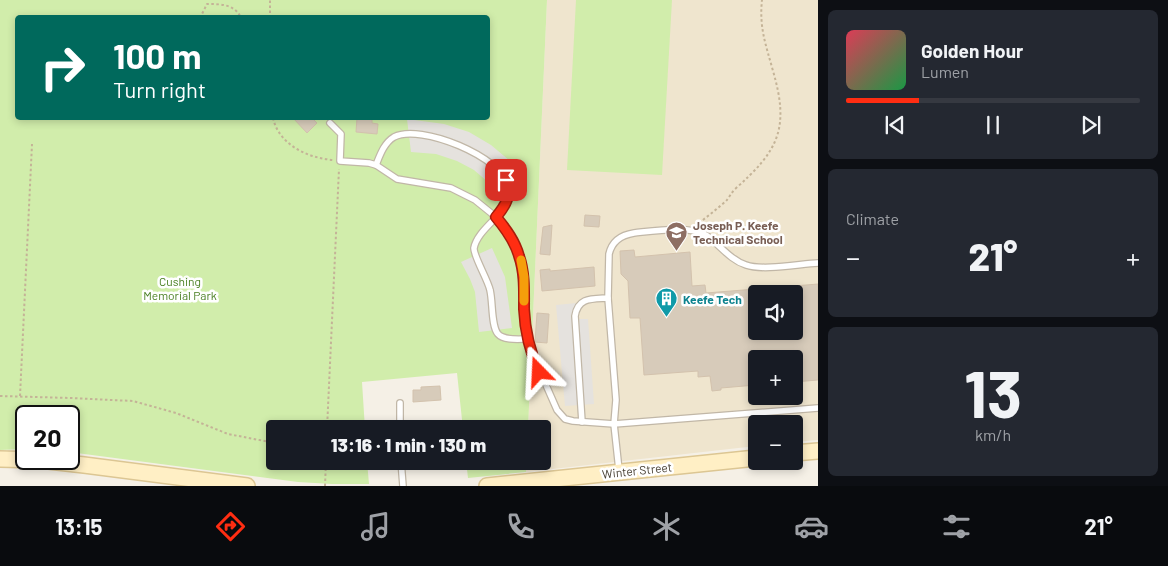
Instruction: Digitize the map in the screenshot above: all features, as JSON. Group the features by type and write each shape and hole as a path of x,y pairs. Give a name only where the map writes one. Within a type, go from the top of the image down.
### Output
{"main road":[{"path":"803,453 818,451"},
{"path":"0,459 40,460 247,486"},
{"name":"Winter Street","path":"487,486 748,459"}],"lane":[{"path":"330,123 341,134 340,161 363,162 376,165 397,179 439,185 464,193 486,207 496,217 510,236 520,257 524,277 524,311 528,339 535,362 557,410 565,418 582,422 614,424 818,408"},
{"path":"376,165 389,142 401,135 424,136 463,146 493,166 506,180 509,186 508,198 476,243 474,253 490,290 497,333 501,337 528,339"},
{"path":"620,472 614,424 616,400 608,298 609,254 610,249 617,240 627,234 634,233 692,230 705,235 738,261 748,266 761,267 818,263"},
{"path":"582,422 576,310 583,301 608,298"},
{"path":"400,403 400,420"},
{"path":"402,470 403,486"}],"path":[{"path":"270,0 270,15"},
{"path":"692,230 725,202 761,165 771,150 778,132 781,120 780,105 774,72 762,33 762,0"},
{"path":"202,15 207,4 226,4 240,15"},
{"path":"274,120 278,132 291,145 308,155 340,161 328,420"},
{"path":"20,396 32,144"},
{"path":"0,396 116,400 142,403 176,413 228,434 266,441"},
{"path":"325,486 326,470"}],"shaded area":[{"name":"Joseph P. Keefe Technical School","path":"547,0 818,0 818,440 803,441 803,415 748,415 748,447 551,469 551,420 528,420"},
{"path":"407,120 444,124 469,132 491,145 517,167 495,188 474,170 457,161 436,154 411,152"},
{"path":"492,248 505,277 512,328 479,332 475,292 461,262"},
{"path":"577,303 579,319 588,319 594,404 565,406 556,305"},
{"name":"Joseph P. Keefe Technical School","path":"526,470 544,470 526,472"}],"green space":[{"name":"Cushing Memorial Park","path":"0,0 547,0 528,420 462,420 457,373 362,382 364,420 266,420 266,470 368,470 369,484 298,482 80,453 80,405 15,405 15,449 0,450"},
{"path":"576,0 672,0 662,175 567,170"},
{"path":"467,470 526,470 526,472 468,478"}],"building":[{"path":"295,120 314,120 317,123 307,133"},
{"path":"357,120 372,120 372,123 378,124 377,134 356,132"},
{"path":"585,215 600,216 599,227 584,226"},
{"path":"552,225 550,255 540,254 543,227"},
{"name":"Keefe Tech","path":"634,250 635,257 690,252 692,286 705,285 706,293 748,290 748,340 803,340 803,285 818,284 818,380 803,381 803,350 748,350 748,386 721,388 721,390 712,391 710,376 698,377 698,371 644,375 640,318 630,318 628,281 621,274 620,251"},
{"path":"594,267 595,286 542,291 540,270 550,269 550,271"},
{"path":"537,313 549,314 547,343 535,342"},
{"path":"440,386 441,400 413,402 413,390 421,390 421,387"}],"slow traffic":[{"path":"521,260 524,277 524,301"}],"place":[{"name":"Joseph P. Keefe Technical School","path":"677,251"},
{"name":"Keefe Tech","path":"667,318"}],"route":[{"path":"506,180 509,186 508,198 506,204 496,217 510,236 520,257 524,277 524,311 528,339 539,372"}]}
